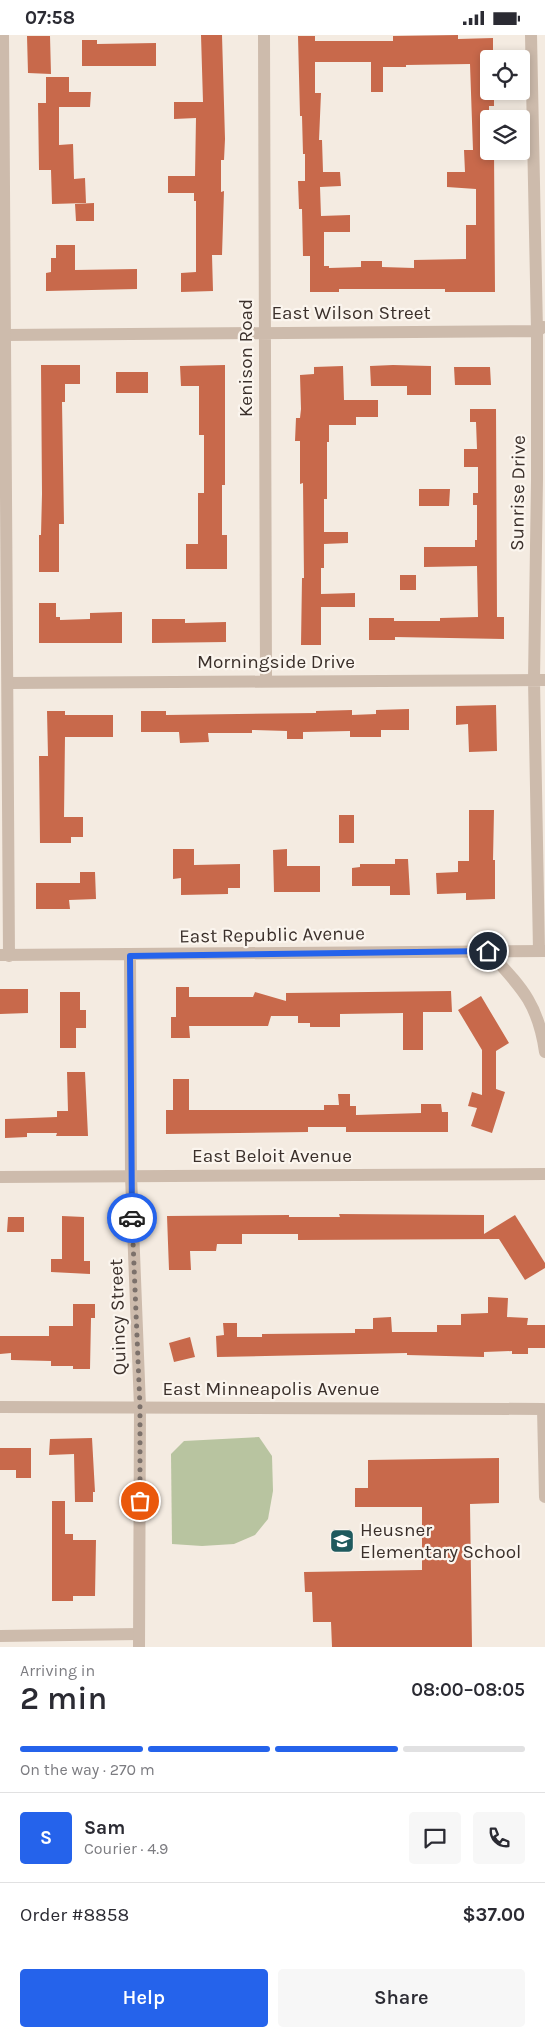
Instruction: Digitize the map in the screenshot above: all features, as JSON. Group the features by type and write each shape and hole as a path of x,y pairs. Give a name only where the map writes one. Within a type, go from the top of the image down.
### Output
{"street":[{"path":"4,35 2,121 3,327 8,683 5,955"},
{"name":"Kenison Road","path":"264,35 266,681"},
{"name":"Sunrise Drive","path":"531,35 541,328 539,680 542,951"},
{"name":"East Wilson Street","path":"3,327 264,332 541,328"},
{"name":"Morningside Drive","path":"8,683 539,680"},
{"path":"488,951 519,985 535,1009 543,1036 545,1051"},
{"name":"East Republic Avenue","path":"5,955 130,956 542,951"},
{"name":"Quincy Street","path":"130,956 131,1176 140,1407 139,1641"},
{"name":"East Beloit Avenue","path":"0,1177 545,1174"},
{"name":"East Minneapolis Avenue","path":"0,1407 542,1409 545,1497"},
{"path":"0,1636 139,1641"}],"green space":[{"path":"259,1437 272,1456 273,1491 268,1519 255,1535 234,1544 202,1546 172,1544 171,1454 184,1441"}],"building":[{"path":"201,35 222,35 225,139 224,160 221,160 221,192 224,191 222,255 212,255 213,291 181,292 181,273 196,272 196,201 194,201 194,193 168,193 168,176 195,176 196,118 174,119 174,102 203,102"},
{"path":"458,35 458,39 493,38 493,50 480,50 480,100 494,100 494,106 489,106 489,110 480,110 480,160 494,160 495,292 445,292 445,289 339,289 339,292 310,292 310,256 303,256 302,209 299,209 298,181 305,181 305,154 303,154 302,116 300,116 298,36 315,36 315,41 393,41 393,36","holes":["315,62 371,62 371,92 383,92 383,67 470,64 473,150 464,150 465,172 447,172 447,187 476,189 476,225 466,225 466,259 414,260 414,268 382,267 382,261 361,261 361,267 329,268 329,266 324,266 324,232 350,232 350,215 321,216 320,187 341,186 340,172 323,172 322,140 319,140 321,93 315,93"]},
{"path":"27,36 50,36 51,74 28,73"},
{"path":"82,40 97,40 97,44 156,43 156,66 82,66"},
{"path":"46,77 69,77 69,92 91,92 90,107 59,107 59,145 73,144 74,179 85,178 86,203 52,204 51,170 39,170 38,103 46,103"},
{"path":"94,203 94,221 76,221 75,204"},
{"path":"56,245 75,245 75,270 137,269 137,289 46,291 46,273 51,272 51,258 56,258"},
{"path":"41,365 80,365 80,384 65,384 65,402 62,402 64,524 59,524 59,572 39,572 42,494"},
{"path":"225,365 225,485 222,485 222,535 227,535 227,569 186,569 186,544 198,544 198,493 204,493 204,435 199,435 199,386 181,386 180,366"},
{"path":"343,366 344,400 378,400 378,417 356,417 356,425 329,425 329,442 327,442 327,499 324,499 324,532 348,532 348,543 324,544 324,568 321,568 321,594 355,593 355,607 321,607 321,645 301,645 302,578 304,578 303,483 300,484 300,441 295,441 296,418 300,418 301,409 300,375 314,374 314,367"},
{"path":"370,366 431,366 431,395 407,395 407,386 371,386"},
{"path":"454,367 490,367 491,385 455,385"},
{"path":"116,372 148,372 148,393 116,393"},
{"path":"470,409 496,409 497,617 504,617 504,639 395,637 395,640 369,640 369,618 394,618 394,621 440,621 440,618 478,617 477,566 424,567 424,547 475,547 475,540 477,540 477,505 473,505 473,493 478,493 478,467 464,467 464,449 477,449 476,422 470,422"},
{"path":"419,489 450,489 449,506 419,506"},
{"path":"400,575 416,575 416,590 400,590"},
{"path":"39,603 56,603 56,617 60,617 60,620 90,619 90,613 122,612 122,643 39,643"},
{"path":"152,619 185,619 185,623 226,622 226,642 152,643"},
{"path":"496,705 497,751 469,752 468,724 456,725 456,706"},
{"path":"409,709 409,730 381,730 381,737 350,737 350,731 303,732 303,739 287,739 287,731 252,730 252,733 208,733 209,742 180,743 179,732 141,732 141,711 166,711 166,715 316,713 316,711 352,710 352,715 376,714 376,710"},
{"path":"47,711 65,711 65,715 113,715 113,737 65,737 64,817 83,817 83,837 71,837 71,843 40,843 39,756 48,756"},
{"path":"469,810 494,810 493,860 495,860 495,899 466,900 466,893 437,894 436,873 458,872 458,861 469,861"},
{"path":"339,815 354,815 354,843 339,843"},
{"path":"173,849 194,849 194,865 240,864 240,888 228,888 228,894 181,895 181,878 173,879"},
{"path":"287,849 287,866 320,866 320,892 274,892 273,850"},
{"path":"395,859 408,859 410,895 390,895 390,886 352,886 352,868 360,867 360,864 395,864"},
{"path":"80,872 95,872 96,899 69,900 70,909 36,909 36,883 80,883"},
{"path":"176,987 189,987 189,997 253,997 255,992 286,1001 286,993 451,991 452,1012 423,1012 423,1050 403,1050 403,1013 340,1014 340,1027 310,1027 310,1023 298,1023 298,1016 271,1016 268,1026 189,1026 190,1038 171,1038 171,1017 176,1017"},
{"path":"0,989 28,989 28,1013 0,1014"},
{"path":"60,992 80,992 80,1010 86,1010 86,1028 76,1028 76,1048 60,1048"},
{"path":"481,996 509,1043 496,1051 496,1089 505,1092 492,1133 471,1126 477,1108 468,1106 472,1092 482,1095 482,1050 458,1010"},
{"path":"67,1072 85,1072 88,1136 56,1136 57,1133 27,1133 27,1137 5,1138 5,1119 57,1117 57,1111 68,1111"},
{"path":"173,1079 189,1079 189,1110 324,1110 324,1105 339,1105 338,1094 350,1094 350,1106 356,1106 356,1115 421,1113 421,1104 441,1104 442,1112 448,1112 448,1132 346,1132 346,1127 308,1127 308,1132 166,1134 166,1110 173,1110"},
{"path":"339,1214 484,1215 484,1234 515,1215 545,1263 545,1268 525,1280 499,1239 298,1240 298,1234 242,1234 242,1244 217,1244 216,1251 190,1251 191,1270 169,1270 167,1216 289,1215 289,1217 340,1217"},
{"path":"62,1216 84,1217 84,1261 90,1261 90,1274 51,1272 51,1259 62,1259"},
{"path":"8,1217 24,1217 24,1232 7,1232"},
{"path":"488,1297 508,1298 507,1317 528,1318 527,1325 545,1325 545,1348 528,1348 528,1354 512,1354 512,1351 484,1352 484,1357 407,1355 407,1353 217,1357 216,1336 224,1335 223,1323 237,1323 237,1337 262,1337 262,1334 355,1333 355,1329 373,1329 373,1318 391,1317 392,1332 437,1332 437,1325 461,1325 461,1314 488,1313"},
{"path":"73,1304 95,1304 95,1318 91,1318 90,1369 73,1369 73,1366 51,1366 51,1361 11,1360 11,1353 0,1354 0,1336 49,1336 49,1326 73,1326"},
{"path":"190,1337 195,1357 174,1362 169,1343"},
{"path":"92,1438 95,1492 93,1492 93,1502 75,1502 74,1454 49,1455 50,1439"},
{"path":"0,1448 31,1448 31,1478 16,1478 16,1470 0,1470"},
{"path":"499,1458 499,1503 470,1504 472,1647 332,1647 331,1622 313,1622 312,1592 305,1592 304,1572 422,1570 422,1507 355,1507 355,1488 368,1488 368,1460"},
{"path":"52,1501 65,1501 65,1534 73,1534 73,1540 96,1540 95,1596 73,1596 73,1601 52,1601"}],"way so far":[{"path":"132,1218 140,1407 140,1501"}],"place":[{"name":"Heusner Elementary School","path":"342,1541"}],"route":[{"path":"132,1218 130,956 488,951"}]}
